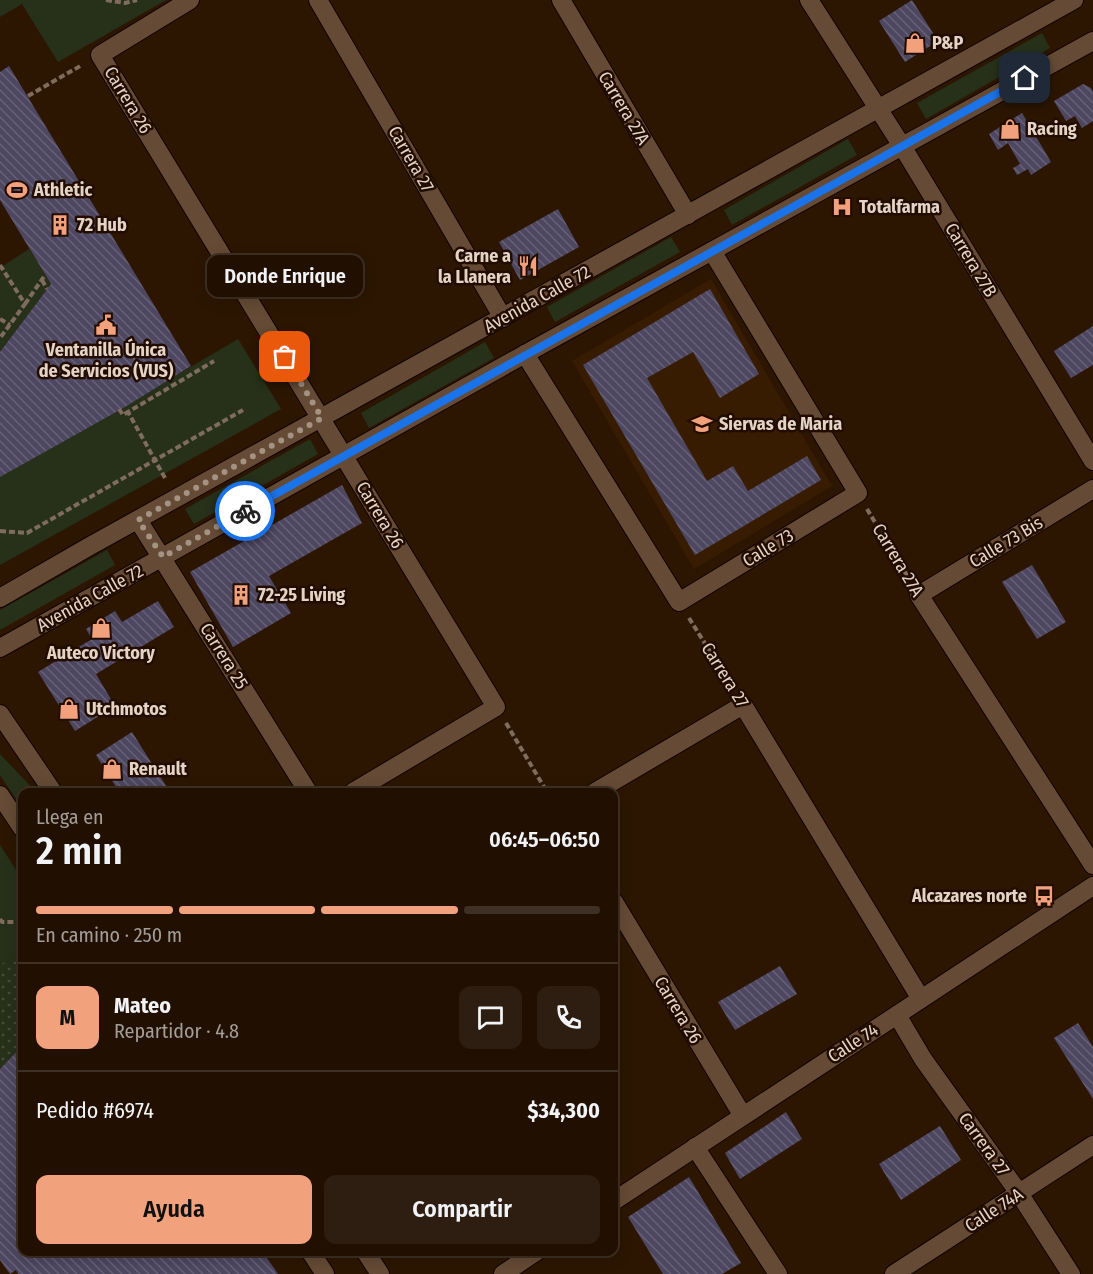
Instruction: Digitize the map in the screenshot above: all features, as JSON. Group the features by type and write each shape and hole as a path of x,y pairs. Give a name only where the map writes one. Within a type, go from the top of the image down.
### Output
{"street":[{"path":"100,55 190,0"},
{"name":"Carrera 27","path":"318,0 503,318"},
{"name":"Carrera 27A","path":"561,0 688,215"},
{"name":"Carrera 27B","path":"809,0 902,146 1093,461"},
{"name":"Avenida Calle 72","path":"0,598 1066,2"},
{"name":"Avenida Calle 72","path":"0,648 712,250 1091,46"},
{"name":"Carrera 26","path":"100,55 496,707"},
{"path":"712,250 858,493"},
{"path":"525,354 679,602"},
{"name":"Calle 73 Bis","path":"919,595 1093,489"},
{"name":"Calle 73","path":"679,602 858,493"},
{"name":"Carrera 25","path":"138,520 306,788"},
{"name":"Carrera 27A","path":"919,595 1093,865"},
{"path":"602,788 743,705"},
{"name":"Carrera 27","path":"743,705 921,999"},
{"path":"360,788 496,707"},
{"path":"0,714 50,788"},
{"path":"0,795 18,822"},
{"name":"Calle 74","path":"618,1198 1093,886"},
{"name":"Carrera 26","path":"618,909 743,1116"},
{"name":"Carrera 27","path":"897,1015 923,1059 1019,1193 1071,1274"},
{"name":"Calle 74A","path":"894,1274 1093,1145"},
{"path":"695,1147 778,1274"},
{"path":"313,1256 325,1274"},
{"path":"368,1256 380,1274"},
{"path":"503,1274 530,1256"}],"path":[{"path":"106,0 125,3 137,0"},
{"path":"28,96 100,55"},
{"path":"0,265 24,304"},
{"path":"0,338 45,275"},
{"path":"42,280 47,289"},
{"path":"0,319 10,325"},
{"path":"119,409 123,415 214,361"},
{"path":"0,531 27,533 243,410"},
{"path":"128,412 165,478"},
{"name":"Carrera 27A","path":"858,493 919,595"},
{"name":"Carrera 27","path":"679,602 743,705"},
{"path":"496,707 545,788"},
{"path":"0,919 2,922 18,922"}],"shaded area":[{"name":"Siervas de Maria","path":"711,279 832,486 694,569 572,361"}],"green space":[{"path":"0,0 166,0 58,62 22,4 0,17"},
{"path":"1042,33 1050,48 926,119 917,103"},
{"path":"848,139 857,155 732,225 724,210"},
{"path":"671,237 680,252 555,322 547,307"},
{"path":"29,249 51,284 0,352 0,268"},
{"path":"238,339 281,409 0,565 0,477"},
{"path":"485,342 494,358 369,428 361,413"},
{"path":"310,439 318,454 194,524 185,509"},
{"path":"107,550 115,565 0,630 0,610"},
{"path":"0,754 32,788 18,788 18,802 0,775"},
{"path":"0,845 18,873 18,953 0,965"},
{"path":"18,953 18,1050 0,1069 0,965"}],"building":[{"path":"912,0 938,41 905,62 879,21"},
{"name":"72 Hub","path":"9,66 191,366 125,407 0,477 0,352 51,284 0,200 0,72"},
{"path":"1083,84 1091,88 1093,92 1093,121 1082,128 1075,116 1066,121 1054,101"},
{"path":"1022,113 1051,162 1031,175 1028,169 1017,175 1013,168 1020,164 1008,143 998,150 989,134"},
{"path":"558,209 579,247 520,280 499,242"},
{"path":"710,289 759,374 720,398 693,352 647,378 707,481 733,466 748,491 807,456 821,480 695,555 583,365"},
{"path":"1093,326 1093,365 1071,378 1054,351"},
{"path":"342,485 362,523 269,576 291,613 233,647 190,572"},
{"path":"1032,565 1066,622 1037,639 1002,582"},
{"path":"158,601 174,627 96,674 115,706 75,731 38,672 92,639 86,629 115,611 122,622"},
{"path":"132,732 167,788 117,788 96,755"},
{"path":"780,966 797,994 735,1030 718,1002"},
{"path":"1078,1023 1093,1047 1093,1099 1054,1038"},
{"path":"18,1050 18,1256 265,1256 278,1274 18,1274 16,1270 10,1274 0,1260 0,1069"},
{"path":"786,1112 802,1139 740,1179 725,1153"},
{"path":"940,1126 961,1160 901,1200 879,1164"},
{"path":"689,1177 741,1263 722,1274 663,1274 628,1217"}],"way so far":[{"path":"245,511 163,557 138,520 322,418 285,357"}],"place":[{"name":"P&P","path":"915,43"},
{"name":"Racing","path":"1010,129"},
{"name":"Athletic","path":"17,190"},
{"name":"Totalfarma","path":"842,207"},
{"name":"72 Hub","path":"60,225"},
{"name":"Carne a la Llanera","path":"528,266"},
{"name":"Ventanilla Única de Servicios (VUS)","path":"106,325"},
{"name":"Donde Enrique","path":"285,357"},
{"name":"Siervas de Maria","path":"702,424"},
{"name":"72-25 Living","path":"241,595"},
{"name":"Auteco Victory","path":"101,628"},
{"name":"Utchmotos","path":"69,709"},
{"name":"Renault","path":"112,769"},
{"name":"Alcazares norte","path":"1044,896"}],"route":[{"path":"245,511 1025,78"}]}
